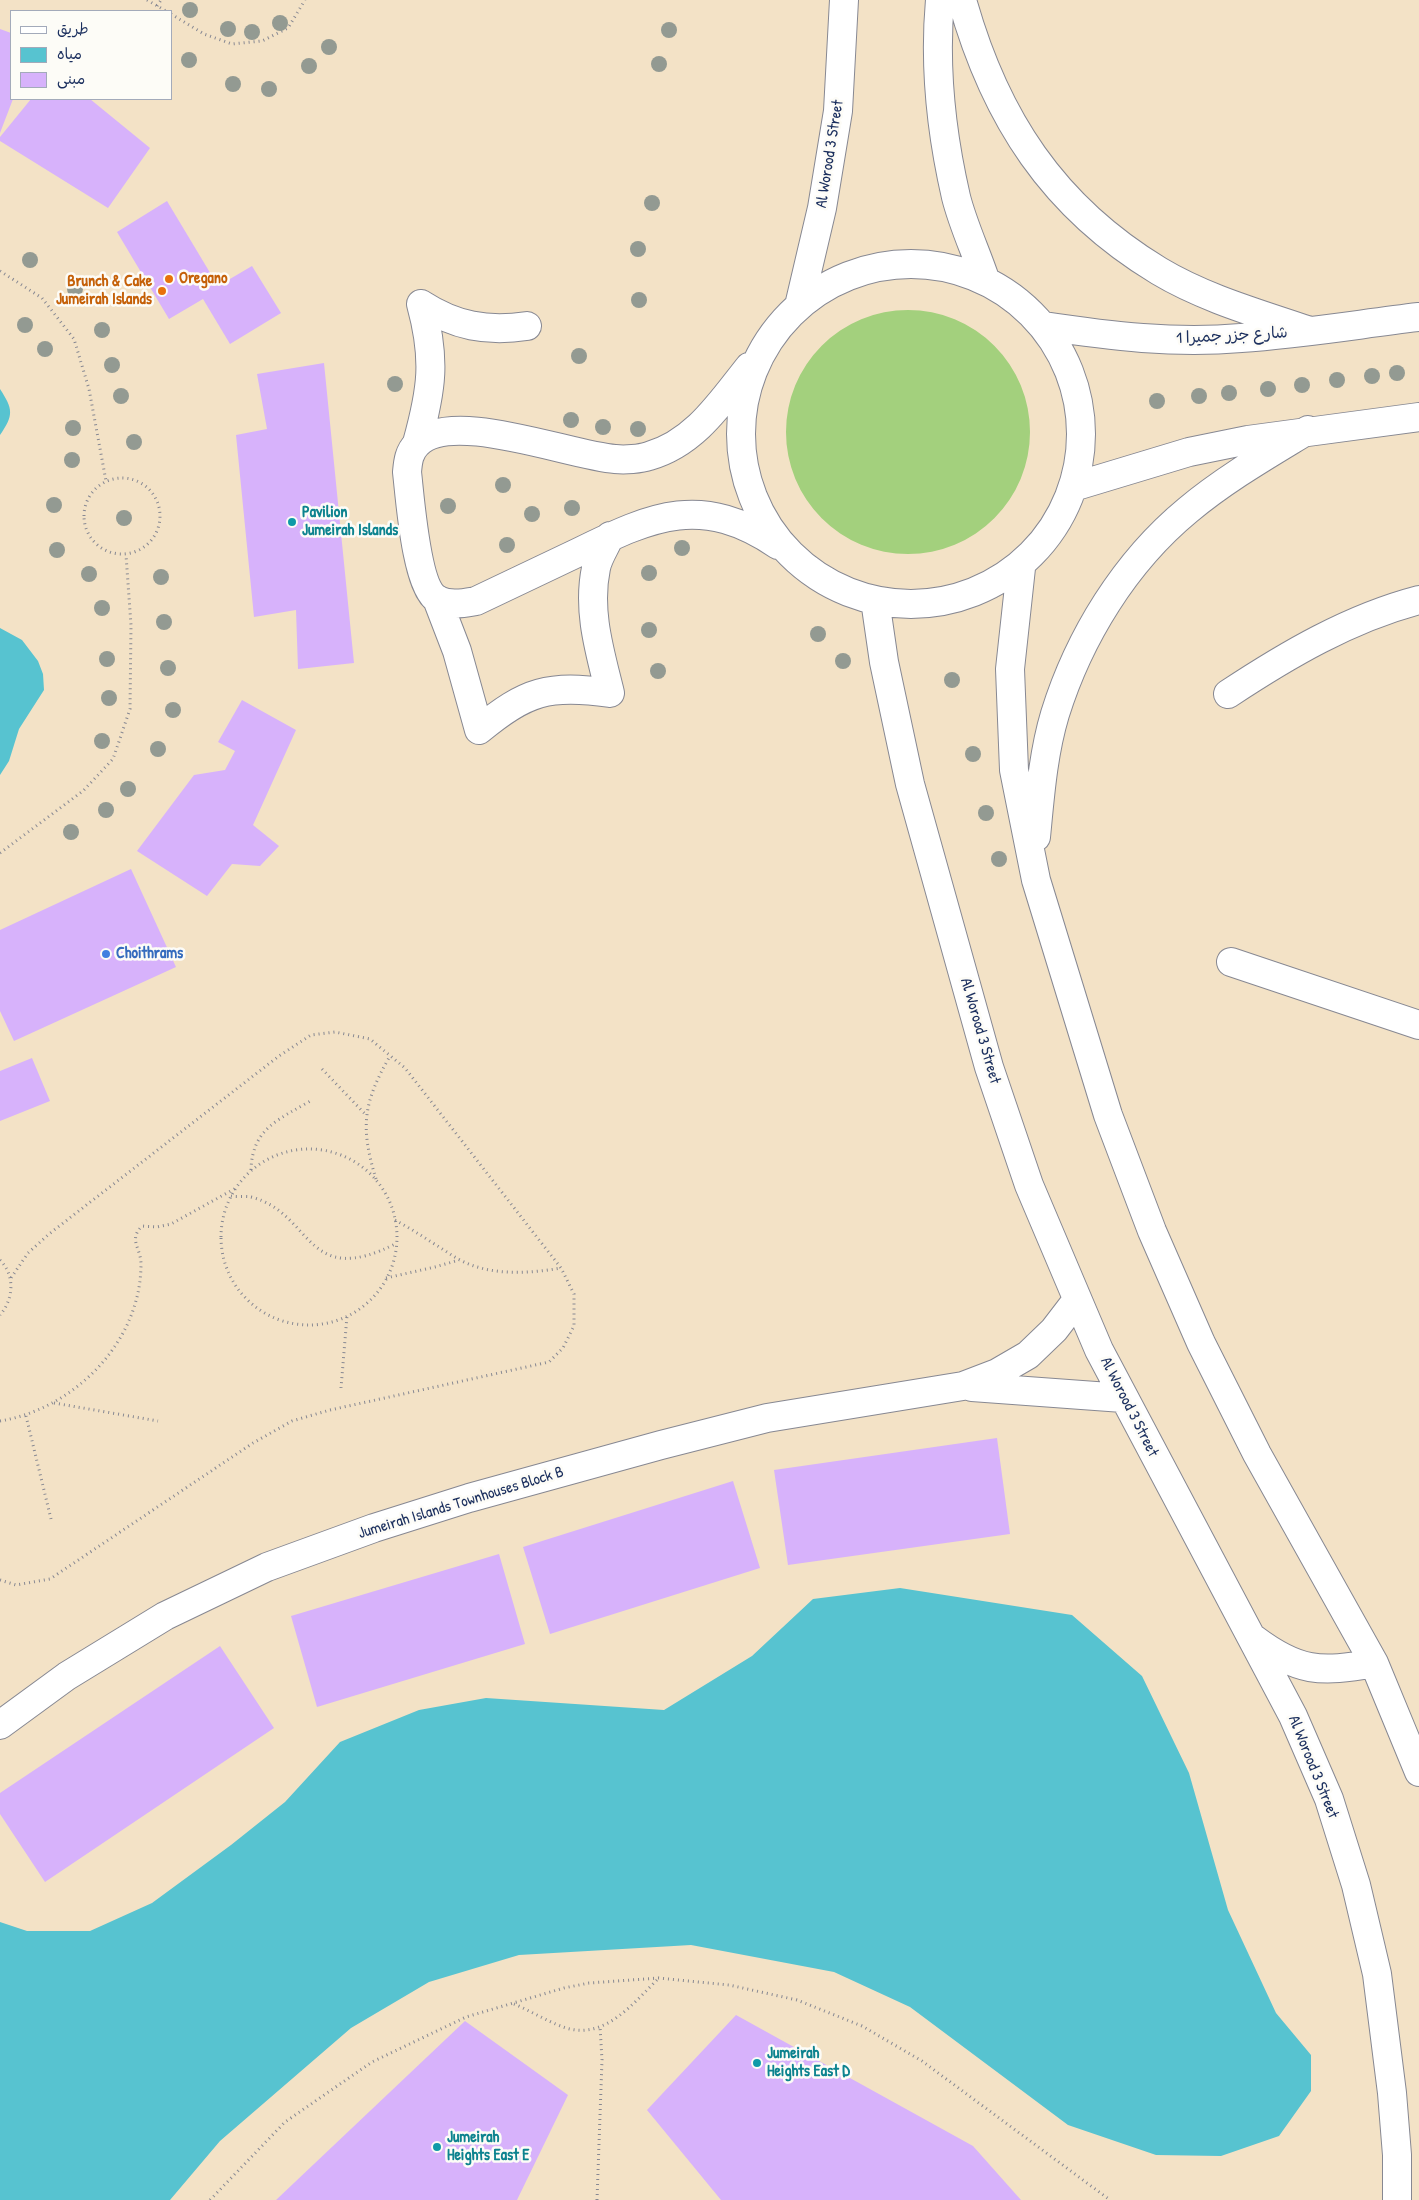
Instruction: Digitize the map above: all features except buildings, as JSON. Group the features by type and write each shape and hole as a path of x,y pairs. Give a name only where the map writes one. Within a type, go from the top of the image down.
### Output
{"street":[{"name":"Al Worood 3 Street","path":"799,306 822,208 838,112 844,0"},
{"path":"940,0 938,26 940,113 957,198 985,279"},
{"path":"962,0 974,42 996,98 1027,150 1066,197 1110,238 1160,272 1214,298 1307,330"},
{"path":"417,443 432,434 463,430 489,432 616,459 649,456 680,443 706,422 799,306 841,278 889,265 938,265 985,279 1017,300 1044,326 1072,375 1082,431 1073,487 1051,531 1021,568 973,593 924,605 875,600 824,582 782,547 756,530 727,518 696,514 665,516 635,525 476,601 455,604 437,599"},
{"path":"527,326 504,330 475,327 440,316 421,304 431,352 432,378 417,443 408,456 407,472 421,572 427,587 437,599 457,651 479,730 507,707 540,693 575,688 610,693 595,631 592,598 596,566 610,536"},
{"name":"شارع جزر جميرا 1","path":"1044,326 1109,336 1175,340 1241,338 1419,317"},
{"path":"767,344 746,394 740,448 753,501 782,547"},
{"path":"1073,487 1189,452 1308,430 1419,417"},
{"path":"1033,869 1042,775 1055,715 1076,657 1106,603 1142,554 1187,510 1236,473 1308,430"},
{"path":"1021,568 1010,669 1014,770 1033,869 1108,1115 1152,1231 1201,1343 1257,1454 1374,1662 1419,1772"},
{"name":"Al Worood 3 Street","path":"875,600 884,662 906,767 989,1067 1029,1185 1076,1300 1123,1398 1293,1716 1328,1799 1356,1885 1377,1974 1397,2156 1397,2200"},
{"path":"1228,694 1272,665 1318,640 1366,618 1419,600"},
{"path":"1231,962 1419,1025"},
{"name":"Jumeirah Islands Townhouses Block B","path":"0,1725 67,1676 165,1616 267,1567 374,1528 564,1470 767,1418 963,1386 997,1373 1028,1355 1054,1330 1076,1300"},
{"name":"Jumeirah Islands Townhouses Block B","path":"963,1386 1123,1398"},
{"path":"1250,1636 1276,1656 1306,1667 1337,1670 1374,1662"}],"path":[{"path":"147,0 164,10"},
{"path":"157,6 161,0"},
{"path":"172,15 204,34 232,44 262,41 288,28 305,0"},
{"path":"0,271 42,298 74,339 89,389 106,481"},
{"path":"125,477 143,483 156,496 161,516 157,534 144,549 126,555 105,551 89,536 83,516 90,495 106,481 125,477"},
{"path":"0,853 83,790 113,758 130,709 131,625 126,555"},
{"path":"0,1315 9,1300 11,1278 28,1254 49,1234 279,1056 311,1036 335,1032 370,1039 405,1068 561,1268 574,1294 574,1326 563,1348 550,1362 330,1410 292,1421 253,1443 50,1579 16,1585 0,1580"},
{"path":"376,1179 358,1164 338,1153 316,1149 293,1150 270,1158 251,1170 231,1196 223,1217 221,1239 224,1261 232,1281 246,1298 270,1315 283,1321 304,1325 326,1323 347,1316 363,1306 386,1278 397,1243 395,1220 388,1198 376,1179 366,1148 366,1115 374,1084 390,1056"},
{"path":"322,1069 366,1115"},
{"path":"251,1170 251,1155 256,1141 265,1129 312,1100"},
{"path":"0,1421 26,1416 53,1403 75,1389 102,1365 122,1334 137,1291 141,1264 134,1238 142,1226 157,1227 171,1224 236,1188"},
{"path":"231,1196 251,1198 266,1204 281,1214 308,1241 327,1255 359,1257 375,1254 397,1243"},
{"path":"395,1220 460,1259 484,1268 510,1273 561,1268"},
{"path":"386,1278 427,1270 460,1259"},
{"path":"0,1260 11,1278"},
{"path":"341,1388 347,1316"},
{"path":"53,1403 158,1421"},
{"path":"26,1416 51,1519"},
{"path":"513,2004 567,2028 591,2029 614,2021 659,1978"},
{"path":"210,2200 285,2122 372,2062 466,2017 589,1983 659,1978 729,1985 797,2000 862,2026 922,2061 1110,2200"},
{"path":"597,2200 602,2060 600,2026"}],"green space":[{"path":"908,310 932,313 955,320 976,331 994,346 1009,364 1020,385 1027,408 1030,432 1027,456 1020,479 1009,500 994,518 976,533 955,544 932,551 908,554 884,551 861,544 840,533 822,518 807,500 796,479 789,456 786,432 789,408 796,385 807,364 822,346 840,331 861,320 884,313"}],"water":[{"path":"0,389 9,407 10,417 0,435"},
{"path":"0,628 22,640 38,661 43,674 44,690 19,729 9,761 0,775"},
{"path":"900,1588 1072,1615 1142,1676 1189,1773 1228,1910 1276,2013 1311,2055 1311,2091 1279,2136 1221,2156 1156,2155 1068,2125 910,2007 834,1972 691,1945 519,1955 429,1982 351,2028 220,2141 170,2200 0,2200 0,1922 27,1931 90,1931 152,1903 231,1845 285,1802 340,1742 419,1710 486,1698 664,1710 752,1656 813,1599"}],"place":[{"name":"Oregano","path":"169,279"},
{"name":"Brunch & Cake Jumeirah Islands","path":"162,291"},
{"name":"Pavilion Jumeirah Islands","path":"292,522"},
{"name":"Choithrams","path":"106,954"},
{"name":"Jumeirah Heights East D","path":"757,2063"},
{"name":"Jumeirah Heights East E","path":"437,2147"}]}
